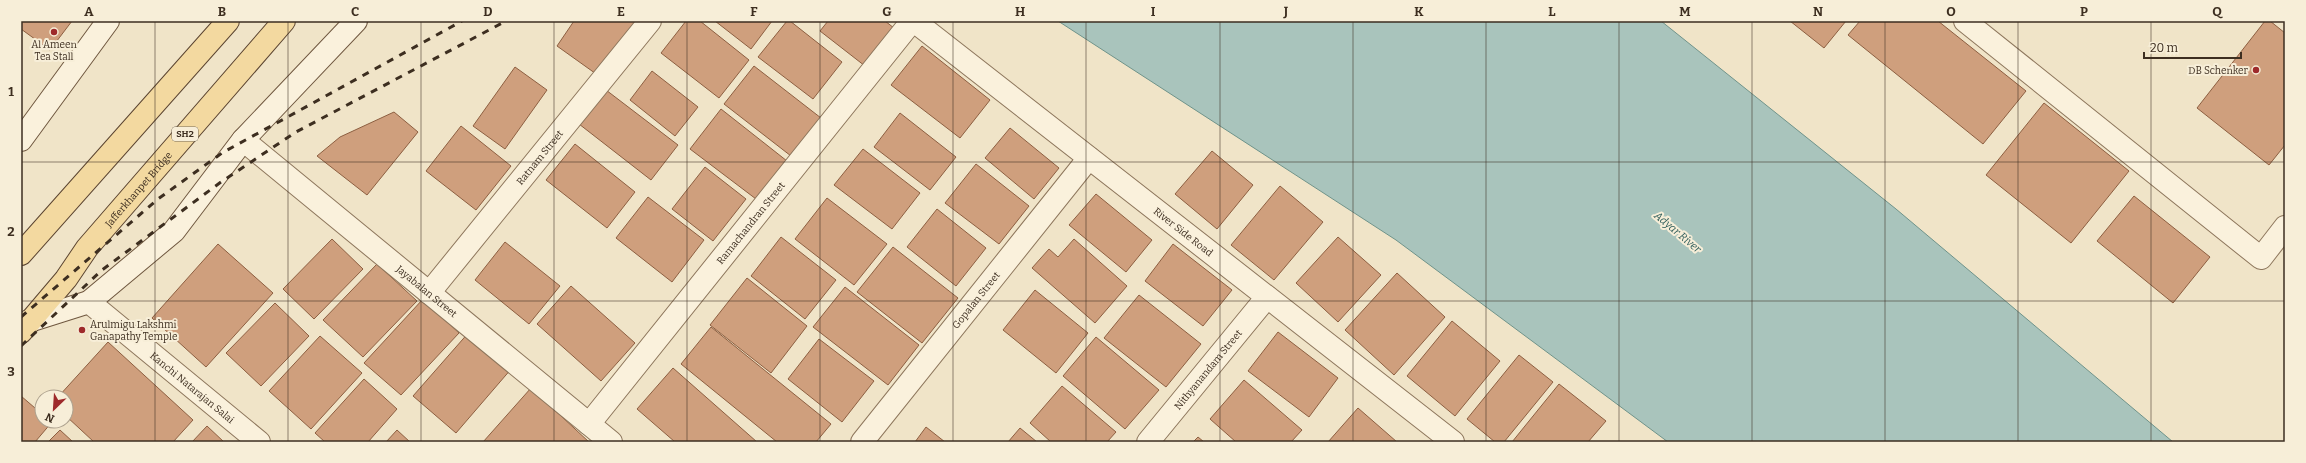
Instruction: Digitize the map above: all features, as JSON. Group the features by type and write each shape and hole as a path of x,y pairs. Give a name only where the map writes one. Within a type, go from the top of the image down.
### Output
{"main road":[{"path":"21,254 45,230 197,54 228,21"},
{"name":"Jafferkhanpet Bridge","path":"25,326 66,279 87,248 284,21"}],"street":[{"path":"21,140 108,21"},
{"path":"25,326 89,302 174,231 243,140 356,21"},
{"name":"Ratnam Street","path":"429,293 650,21"},
{"name":"River Side Road","path":"913,21 1450,441"},
{"name":"Ramachandran Street","path":"589,424 913,21"},
{"path":"1965,21 2261,258 2285,227"},
{"name":"Jayabalan Street","path":"243,140 611,442"},
{"name":"Gopalan Street","path":"862,442 1088,158"},
{"name":"Nithyanandam Street","path":"1148,442 1267,297"},
{"name":"Kanchi Natarajan Salai","path":"89,302 259,442"}],"water":[{"name":"Adyar River","path":"1058,21 1661,21 1896,209 2173,442 1668,442 1396,240"}],"building":[{"path":"21,21 72,21 50,50 21,29"},
{"path":"574,21 638,21 599,76 557,46"},
{"path":"686,21 700,21 749,60 719,98 661,53"},
{"path":"715,21 772,21 751,49"},
{"path":"787,21 790,21 842,62 813,99 758,57"},
{"path":"828,21 885,21 894,28 865,66 820,31"},
{"path":"1790,21 1846,21 1824,48"},
{"path":"1860,21 1938,21 2026,91 1983,144 1848,35"},
{"name":"DB Schenker","path":"2265,21 2270,21 2285,33 2285,145 2269,165 2197,108"},
{"path":"922,46 990,100 960,138 891,85"},
{"path":"754,66 821,118 791,156 724,104"},
{"path":"515,67 547,90 505,149 473,126"},
{"path":"652,71 698,107 675,136 630,100"},
{"path":"606,90 678,145 651,180 579,124"},
{"path":"2044,103 2129,171 2071,243 1986,175"},
{"path":"721,109 787,161 756,199 690,149"},
{"path":"394,112 418,132 367,195 317,156 340,137"},
{"path":"900,113 956,157 930,190 874,147"},
{"path":"461,126 511,166 476,210 426,171"},
{"path":"1010,128 1059,168 1034,199 985,158"},
{"path":"575,144 635,192 607,228 546,180"},
{"path":"863,149 920,193 892,229 834,185"},
{"path":"1212,151 1253,185 1217,229 1175,194"},
{"path":"976,164 1029,206 999,244 945,203"},
{"path":"705,167 746,199 713,241 672,209"},
{"path":"1280,186 1323,222 1274,280 1231,245"},
{"path":"1096,194 1152,240 1126,272 1069,225"},
{"path":"2134,196 2210,257 2173,303 2097,241"},
{"path":"648,197 704,240 672,282 616,238"},
{"path":"827,198 887,244 854,285 795,239"},
{"path":"937,209 986,248 956,286 907,247"},
{"path":"781,237 836,280 805,319 751,276"},
{"path":"1338,237 1381,275 1338,322 1296,283"},
{"path":"332,239 363,269 314,319 283,289"},
{"path":"1074,239 1127,286 1095,323 1032,268 1049,249 1058,257"},
{"path":"505,242 560,286 529,324 475,280"},
{"path":"218,244 273,293 206,367 152,318"},
{"path":"1173,244 1232,290 1203,326 1145,281"},
{"path":"893,247 958,298 922,343 857,292"},
{"path":"377,264 417,301 363,357 323,320"},
{"path":"1397,273 1445,317 1394,375 1345,330"},
{"path":"747,278 807,326 771,373 710,325"},
{"path":"571,286 635,343 601,381 537,324"},
{"path":"845,287 919,345 888,385 813,327"},
{"path":"1035,290 1088,333 1056,373 1003,330"},
{"path":"1139,295 1201,344 1166,387 1104,338"},
{"path":"423,299 459,333 401,395 364,363"},
{"path":"275,303 309,336 261,386 226,353"},
{"path":"1452,321 1500,361 1455,416 1407,376"},
{"path":"711,327 831,424 816,442 777,442 681,364"},
{"path":"470,331 512,368 456,433 413,396"},
{"path":"1278,332 1338,378 1309,417 1248,371"},
{"path":"320,336 362,373 311,429 269,391"},
{"path":"1096,337 1159,390 1125,429 1063,376"},
{"path":"819,339 874,381 842,422 788,379"},
{"path":"108,342 193,420 173,442 94,442 74,423 74,389 65,389"},
{"path":"1519,355 1553,382 1504,442 1495,442 1467,419"},
{"path":"673,368 757,442 675,442 637,409"},
{"path":"364,379 397,409 368,442 325,442 315,433"},
{"path":"1244,380 1302,430 1291,442 1236,442 1210,419"},
{"path":"1559,384 1606,421 1588,442 1512,442"},
{"path":"1062,386 1116,432 1107,442 1051,442 1030,423"},
{"path":"531,388 589,442 483,442"},
{"path":"21,396 34,407 34,429 46,429 35,442 21,442"},
{"path":"1358,408 1397,442 1328,442"},
{"path":"207,426 224,442 192,442"},
{"path":"926,427 945,442 915,442"},
{"path":"1020,428 1037,442 1008,442"},
{"path":"60,430 73,442 48,442"},
{"path":"397,430 410,442 386,442"},
{"path":"1198,437 1204,442 1193,442"}],"railway":[{"path":"21,317 158,199 222,153 462,21"},
{"path":"21,346 102,270 221,182 296,132 506,21"}],"place":[{"name":"Al Ameen Tea Stall","path":"54,32"},
{"name":"DB Schenker","path":"2256,70"},
{"name":"Arulmigu Lakshmi Ganapathy Temple","path":"82,330"}]}
